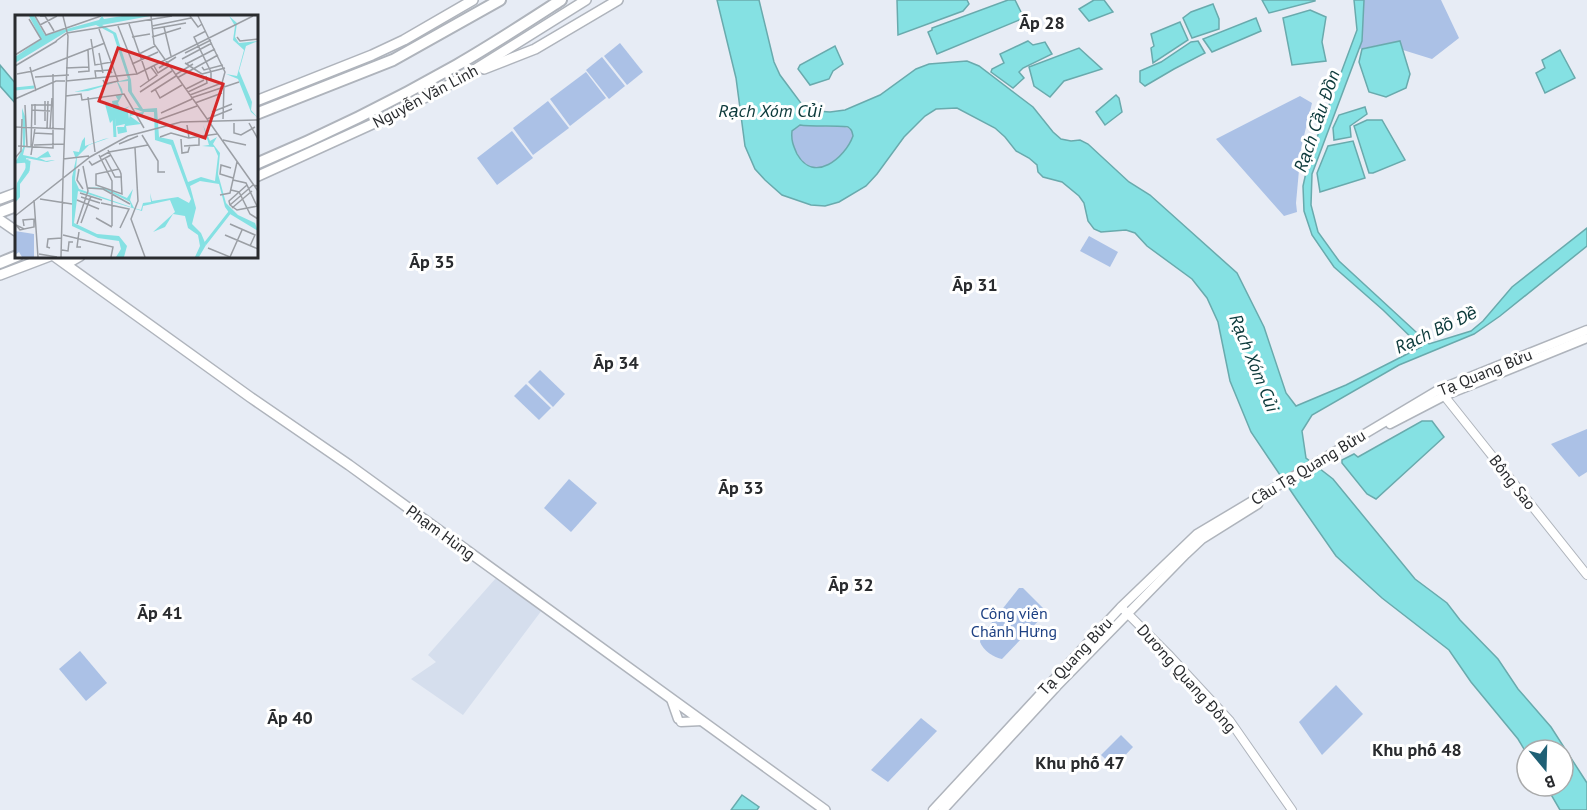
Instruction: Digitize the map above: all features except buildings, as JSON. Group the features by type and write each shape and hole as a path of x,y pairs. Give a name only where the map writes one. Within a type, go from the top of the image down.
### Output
{"highway":[{"path":"258,113 386,63 500,0"},
{"name":"Nguyễn Văn Linh","path":"258,163 386,104 457,65 561,0"},
{"path":"0,212 15,206"},
{"path":"0,263 15,257"}],"main road":[{"path":"258,100 372,55 404,40 473,0"},
{"name":"Nguyễn Văn Linh","path":"258,176 390,116 473,72 585,0"},
{"path":"473,72 535,49 618,0"},
{"path":"0,199 15,193"},
{"path":"0,220 15,230"},
{"path":"0,275 45,258"},
{"name":"Phạm Hùng","path":"57,258 250,397 350,465 825,810"},
{"path":"66,264 76,258"},
{"name":"Tạ Quang Bửu","path":"1388,422 1442,393 1587,330"},
{"name":"Tạ Quang Bửu","path":"1442,393 1587,338"},
{"name":"Cầu Tạ Quang Bửu","path":"1231,517 1388,422"},
{"name":"Tạ Quang Bửu","path":"943,810 977,766 1120,607 1197,534 1231,517"},
{"name":"Tạ Quang Bửu","path":"933,810 1186,554 1231,517"},
{"path":"671,699 679,720 702,721"}],"street":[{"name":"Bông Sao","path":"1442,393 1587,575"},
{"name":"Dương Quang Đông","path":"1120,607 1230,721 1292,810"}],"shaded area":[{"path":"496,578 542,610 463,715 411,679 436,662 428,655"}],"green space":[{"path":"1364,0 1441,0 1459,38 1432,59 1403,50 1400,41 1359,49 1362,41"},
{"path":"620,43 643,72 627,85 604,56"},
{"path":"602,57 625,86 609,99 586,70"},
{"path":"586,72 606,98 570,126 550,99"},
{"path":"1300,96 1312,103 1301,148 1297,212 1284,216 1216,139"},
{"path":"548,101 569,128 533,155 513,128"},
{"path":"800,125 845,127 851,130 853,136 836,159 820,167 811,167 804,163 797,154 793,143 792,131"},
{"path":"512,131 533,158 497,185 477,158"},
{"path":"1089,236 1118,252 1110,267 1080,251"},
{"path":"540,370 565,394 553,407 528,382"},
{"path":"526,384 551,408 539,420 514,396"},
{"path":"1587,429 1587,472 1579,477 1551,444"},
{"path":"569,479 597,503 571,532 544,508"},
{"name":"Công viên Chánh Hưng","path":"1019,588 1023,588 1045,610 1045,614 1002,659 984,648 980,642 981,636"},
{"path":"80,651 107,683 86,701 59,669"},
{"path":"1336,685 1363,714 1322,755 1299,722"},
{"path":"921,718 937,731 888,782 871,770"},
{"path":"1121,735 1133,747 1114,767 1101,755"}],"water":[{"name":"Rạch Xóm Củi","path":"717,0 759,0 774,62 780,75 803,106 816,111 845,110 880,95 916,69 929,64 967,61 979,66 1033,107 1061,139 1080,140 1088,144 1129,182 1150,195 1237,273 1264,327 1286,393 1296,406 1346,385 1421,347 1334,267 1312,235 1304,211 1303,186 1309,159 1357,30 1354,0 1364,0 1362,41 1312,174 1311,205 1318,232 1339,261 1429,344 1471,331 1483,321 1512,287 1587,228 1587,246 1474,334 1399,365 1312,415 1302,431 1306,458 1333,479 1415,579 1447,603 1460,620 1498,659 1518,689 1558,738 1517,738 1471,682 1449,650 1382,598 1336,556 1251,432 1230,381 1218,322 1207,298 1192,279 1147,246 1135,233 1126,230 1101,232 1094,229 1088,221 1084,203 1079,196 1062,182 1043,177 1038,172 1037,165 1016,151 995,128 957,108 936,109 925,116 904,137 866,186 839,202 825,206 811,205 782,195 755,169 745,146 736,78","holes":["800,125 848,127 853,136 843,152 836,159 820,167 812,167 804,163 793,145 792,131"]},
{"path":"897,0 967,0 969,4 963,11 898,35"},
{"path":"1008,0 1015,0 1024,18 937,54 928,32 932,28"},
{"path":"1094,0 1104,0 1113,12 1089,21 1079,9"},
{"path":"1262,0 1315,0 1315,1 1269,13"},
{"path":"1213,4 1219,19 1219,29 1192,38 1183,18 1191,12"},
{"path":"1310,10 1326,17 1322,42 1326,61 1292,65 1283,18"},
{"path":"1256,18 1261,31 1212,52 1203,39"},
{"path":"1180,22 1188,40 1153,63 1151,48 1154,46 1151,34"},
{"path":"1028,41 1033,45 1045,42 1052,54 1023,68 1019,72 1024,78 1013,88 991,72 992,69 1004,63 1000,54"},
{"path":"1198,41 1205,53 1145,86 1140,82 1140,71 1161,62 1191,42"},
{"path":"1400,41 1410,74 1406,88 1386,97 1369,92 1359,62 1362,49"},
{"path":"835,46 843,64 833,71 829,79 810,85 798,69 800,65"},
{"path":"1079,48 1102,69 1064,81 1050,97 1034,86 1029,67"},
{"path":"1560,50 1575,78 1545,93 1536,73 1545,68 1542,60"},
{"path":"0,65 15,83 15,103 0,86"},
{"path":"1116,95 1119,98 1122,112 1105,125 1096,112"},
{"path":"1365,107 1367,114 1350,126 1351,137 1334,140 1333,128 1339,115"},
{"path":"1367,120 1382,120 1405,160 1369,173 1354,126"},
{"path":"1353,141 1365,178 1320,192 1317,173 1328,146"},
{"path":"1422,421 1432,421 1444,437 1376,499 1367,494 1342,460 1354,454 1358,457"},
{"name":"Rạch Xóm Củi","path":"1575,764 1587,783 1587,810 1560,810 1553,798 1575,798"},
{"path":"742,795 759,807 757,810 731,810"}],"district":[{"name":"Ấp 28","path":"1042,23"},
{"name":"Ấp 35","path":"432,262"},
{"name":"Ấp 31","path":"975,285"},
{"name":"Ấp 34","path":"616,363"},
{"name":"Ấp 33","path":"741,488"},
{"name":"Ấp 32","path":"851,585"},
{"name":"Ấp 41","path":"160,613"},
{"name":"Ấp 40","path":"290,718"},
{"name":"Khu phố 48","path":"1417,750"},
{"name":"Khu phố 47","path":"1080,763"}],"water label":[{"name":"Rạch Cầu Đồn","path":"1317,121"},
{"name":"Rạch Bồ Đề","path":"1436,330"}]}
